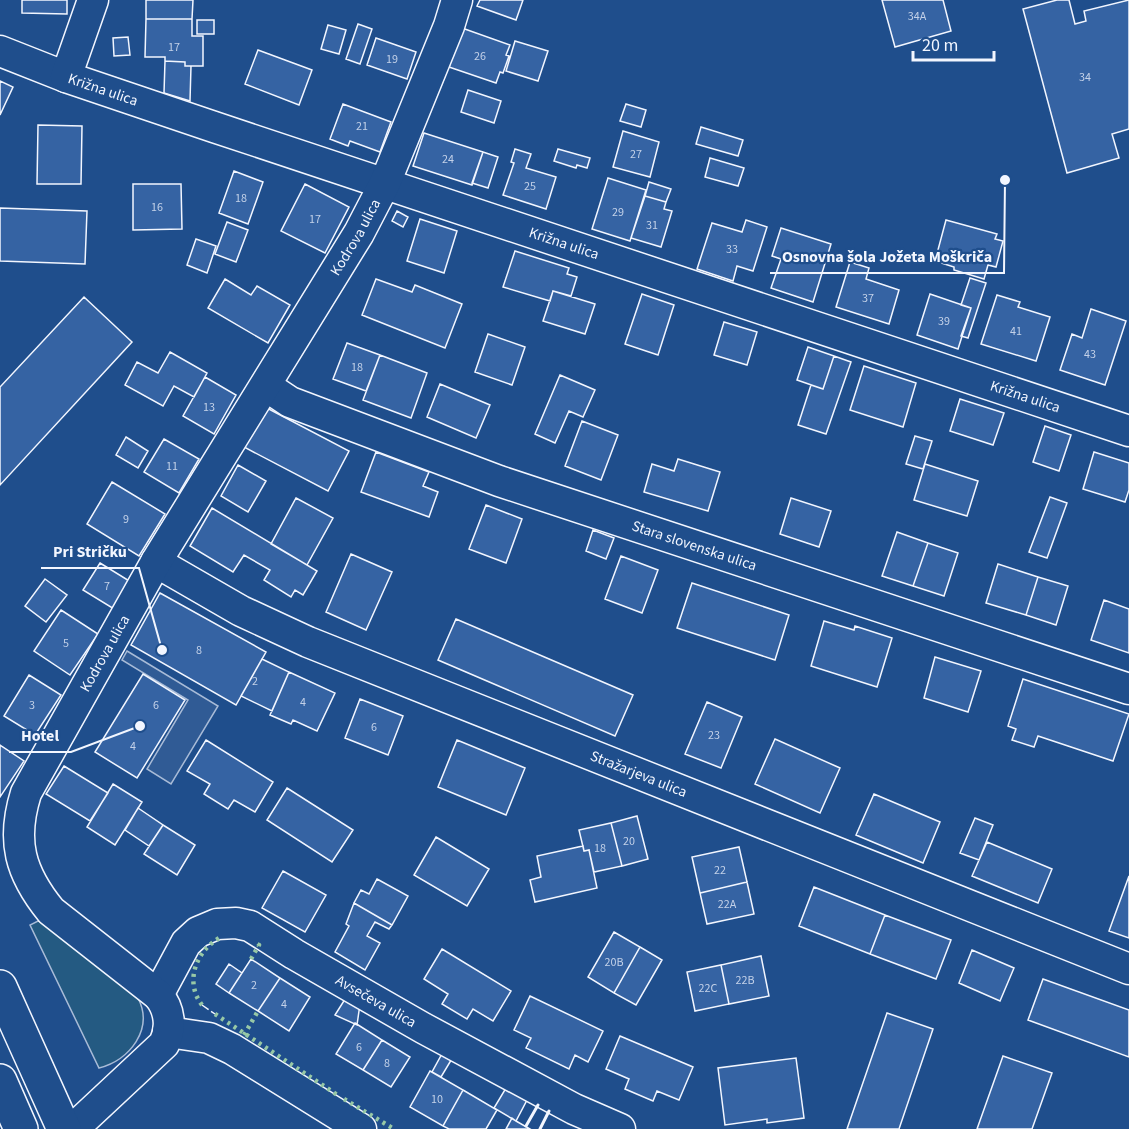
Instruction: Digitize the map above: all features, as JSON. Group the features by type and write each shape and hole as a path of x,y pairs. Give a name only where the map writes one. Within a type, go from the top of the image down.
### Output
{"main road":[{"path":"0,987 64,1129"},
{"path":"0,1081 21,1129"}],"street":[{"path":"66,77 93,0"},
{"name":"Kodrova ulica","path":"158,995 51,911 38,896 22,864 18,834 19,814 26,794 156,562 359,233 385,183 449,26 457,0"},
{"name":"Križna ulica","path":"0,51 66,77 1129,431"},
{"name":"Stara slovenska ulica","path":"266,386 290,402 500,481 1129,689"},
{"name":"Stražarjeva ulica","path":"156,562 242,611 308,642 1129,969"},
{"name":"Avsečeva ulica","path":"158,995 186,943 198,932 217,924 250,926 294,954 434,1034 574,1109 620,1129"},
{"path":"73,1129 164,1044 168,1032 168,1012 158,995"},
{"path":"168,1032 209,1038 232,1049 361,1129"}],"shaded area":[{"path":"127,651 218,706 171,784 147,769 188,700 122,660"},
{"path":"38,921 48,924 138,998 143,1021 141,1032 129,1051 110,1064 99,1068 30,925"}],"building":[{"path":"22,0 67,0 67,14 22,13"},
{"path":"146,0 193,0 192,19 146,19"},
{"path":"480,0 523,0 516,20 477,6"},
{"path":"882,0 943,0 951,31 895,47"},
{"path":"1057,0 1069,0 1075,24 1086,21 1084,11 1129,0 1129,129 1112,134 1119,158 1067,173 1023,9"},
{"path":"146,19 192,19 192,36 203,36 203,66 185,66 185,62 165,61 165,57 145,57"},
{"path":"197,20 214,20 214,34 197,34"},
{"path":"358,24 372,29 360,64 346,59"},
{"path":"328,25 346,30 339,54 321,49"},
{"path":"462,28 510,45 503,73 500,72 496,83 449,67"},
{"path":"128,37 130,55 114,56 113,38"},
{"path":"376,38 416,52 407,79 367,65"},
{"path":"515,41 548,51 538,81 506,71"},
{"path":"258,50 312,70 299,105 245,84"},
{"path":"165,61 185,62 185,66 191,66 190,101 164,93"},
{"path":"0,81 13,87 0,115"},
{"path":"468,90 501,101 494,123 461,112"},
{"path":"343,104 391,122 380,152 350,141 348,146 330,139"},
{"path":"626,104 646,110 641,127 620,121"},
{"path":"38,125 82,126 81,184 37,184"},
{"path":"701,127 743,140 738,156 696,144"},
{"path":"623,131 659,142 650,177 613,167"},
{"path":"424,133 483,152 472,185 413,166"},
{"path":"515,149 531,154 526,168 556,177 546,209 503,195 514,163 511,162"},
{"path":"558,149 590,158 587,168 577,165 576,168 554,161"},
{"path":"483,152 498,157 488,188 472,183"},
{"path":"710,158 744,168 738,186 705,177"},
{"path":"234,171 263,182 248,224 219,213"},
{"path":"608,178 646,190 630,241 592,229"},
{"path":"649,182 671,189 666,202 645,196"},
{"path":"133,184 181,184 182,229 133,230"},
{"path":"305,184 349,207 325,253 281,231"},
{"path":"645,196 666,202 664,209 672,211 661,247 631,238"},
{"path":"0,208 87,211 85,264 0,261"},
{"path":"397,211 408,217 403,227 392,221"},
{"path":"420,219 457,231 444,273 407,261"},
{"path":"746,220 767,227 753,271 737,266 733,281 697,269 712,223 742,232"},
{"path":"946,220 997,234 995,239 1003,241 996,267 988,265 984,279 954,270 954,267 935,261"},
{"path":"227,222 248,230 236,262 215,254"},
{"path":"781,228 831,244 813,302 771,288 781,259 772,256"},
{"path":"196,239 216,246 207,273 187,265"},
{"path":"515,251 569,268 567,274 577,277 571,296 553,291 550,301 503,287"},
{"path":"850,262 869,268 866,279 899,290 889,324 836,307"},
{"path":"970,278 986,283 968,338 961,336 971,308 961,305"},
{"path":"225,279 251,295 257,286 290,305 268,343 208,308"},
{"path":"376,279 412,292 415,285 462,304 445,348 362,315"},
{"path":"553,291 595,304 585,334 543,321"},
{"path":"642,294 674,305 658,355 625,344"},
{"path":"930,294 971,308 958,349 917,335"},
{"path":"997,295 1020,302 1018,307 1050,317 1036,361 981,344"},
{"path":"84,297 132,342 0,485 0,387"},
{"path":"1091,309 1126,321 1105,385 1060,370 1072,334 1082,338"},
{"path":"724,322 757,332 747,365 714,355"},
{"path":"488,334 525,347 512,385 475,372"},
{"path":"347,343 380,355 366,391 333,379"},
{"path":"808,347 834,356 823,389 797,380"},
{"path":"170,352 207,373 194,397 174,386 163,406 125,385 137,362 158,373"},
{"path":"380,355 427,373 411,418 363,400"},
{"path":"834,356 851,362 826,434 798,425 811,385 823,389"},
{"path":"864,366 916,383 903,427 850,410"},
{"path":"560,375 595,390 583,417 569,411 555,443 535,434"},
{"path":"205,377 236,395 214,434 183,416"},
{"path":"440,384 490,405 476,438 427,417"},
{"path":"960,399 1004,413 993,445 950,431"},
{"path":"265,407 349,451 328,491 244,447"},
{"path":"582,421 618,435 601,480 565,466"},
{"path":"1045,426 1071,435 1059,471 1033,462"},
{"path":"915,436 932,441 923,469 906,464"},
{"path":"126,437 148,451 138,468 116,455"},
{"path":"164,439 199,459 179,493 144,472"},
{"path":"376,452 429,472 423,486 438,492 429,517 361,492"},
{"path":"1094,452 1129,463 1129,490 1125,502 1083,489"},
{"path":"678,459 720,472 708,511 644,492 652,464 674,471"},
{"path":"925,464 978,481 967,516 914,500"},
{"path":"238,465 266,481 248,512 221,496"},
{"path":"112,482 165,514 139,556 87,524"},
{"path":"1050,497 1067,503 1047,558 1029,552"},
{"path":"296,498 333,518 307,565 271,544"},
{"path":"791,498 831,511 819,547 780,534"},
{"path":"486,505 522,519 506,563 469,549"},
{"path":"212,508 317,571 303,595 295,590 291,597 264,580 270,570 244,555 233,572 190,546"},
{"path":"593,530 614,538 606,559 586,551"},
{"path":"897,532 928,543 913,586 882,576"},
{"path":"928,543 958,553 944,596 913,586"},
{"path":"351,554 392,572 366,630 326,612"},
{"path":"621,556 658,570 642,613 605,599"},
{"path":"100,563 131,582 114,609 83,590"},
{"path":"998,564 1038,577 1026,615 986,603"},
{"path":"1038,577 1068,586 1056,625 1026,615"},
{"path":"45,579 67,595 46,622 25,606"},
{"path":"692,583 789,615 775,660 677,628"},
{"path":"160,593 266,652 236,705 131,645"},
{"path":"1104,600 1129,609 1129,653 1091,640"},
{"path":"61,610 98,634 70,675 34,651"},
{"path":"456,619 633,695 615,736 438,660"},
{"path":"824,621 854,630 855,626 892,638 877,687 811,666"},
{"path":"935,657 981,671 968,712 924,698"},
{"path":"262,659 289,672 272,711 241,696"},
{"path":"289,672 335,693 317,731 293,720 291,724 270,715"},
{"path":"143,674 185,700 137,778 95,752"},
{"path":"29,675 61,695 35,735 4,716"},
{"path":"1023,679 1129,714 1113,761 1038,736 1034,747 1012,740 1016,729 1008,726"},
{"path":"360,699 403,716 388,755 345,738"},
{"path":"707,702 742,717 721,768 685,754"},
{"path":"775,739 840,768 820,813 755,784"},
{"path":"206,740 273,782 255,812 234,800 228,809 204,794 210,784 187,771"},
{"path":"457,740 525,768 506,815 438,787"},
{"path":"0,745 24,761 0,797"},
{"path":"64,766 108,793 90,821 46,794"},
{"path":"113,784 142,802 115,845 87,827"},
{"path":"287,788 353,830 332,862 267,820"},
{"path":"874,794 940,822 923,863 856,835"},
{"path":"138,808 163,825 149,846 125,830"},
{"path":"637,816 648,859 622,866 611,823"},
{"path":"975,818 993,825 979,860 960,853"},
{"path":"611,823 622,866 594,872 589,850 584,851 579,830"},
{"path":"163,825 195,845 177,875 144,854"},
{"path":"436,837 489,869 467,906 414,875"},
{"path":"987,842 1052,869 1038,903 972,876"},
{"path":"583,846 584,851 589,850 597,888 535,902 530,880 541,877 537,856"},
{"path":"739,847 747,882 700,893 692,857"},
{"path":"283,871 326,895 305,932 262,908"},
{"path":"1129,876 1129,938 1109,931"},
{"path":"377,879 408,896 392,925 354,903 361,890 369,894"},
{"path":"747,882 754,914 707,924 700,893"},
{"path":"814,887 885,915 870,954 799,926"},
{"path":"354,903 392,925 389,929 375,922 367,936 380,943 365,970 335,952 349,926 346,924"},
{"path":"885,915 951,940 936,979 870,954"},
{"path":"614,932 640,947 614,993 588,977"},
{"path":"640,947 662,960 636,1005 614,993"},
{"path":"442,949 511,991 493,1021 473,1009 467,1019 442,1004 448,994 424,979"},
{"path":"972,950 1014,968 1000,1001 959,983"},
{"path":"761,956 769,996 729,1004 721,965"},
{"path":"251,959 280,978 258,1011 229,993"},
{"path":"229,964 242,973 229,993 216,984"},
{"path":"721,965 729,1004 695,1011 687,972"},
{"path":"280,978 310,997 289,1031 258,1011"},
{"path":"1043,979 1129,1010 1129,1057 1028,1020"},
{"path":"347,996 360,1004 357,1025 335,1015"},
{"path":"530,996 603,1031 588,1062 575,1055 569,1069 526,1048 531,1038 514,1030"},
{"path":"887,1013 933,1029 899,1129 847,1129"},
{"path":"355,1023 382,1040 363,1070 336,1054"},
{"path":"620,1036 693,1067 679,1100 657,1091 653,1101 625,1089 629,1079 606,1069"},
{"path":"382,1040 410,1057 391,1087 363,1070"},
{"path":"443,1052 453,1057 441,1077 432,1072"},
{"path":"1003,1056 1052,1073 1032,1129 977,1129"},
{"path":"796,1058 804,1118 767,1123 767,1119 725,1125 718,1068"},
{"path":"430,1071 463,1090 443,1126 410,1107"},
{"path":"506,1088 527,1100 516,1121 494,1108"},
{"path":"463,1090 497,1110 486,1129 449,1129 443,1126"},
{"path":"512,1118 516,1121 530,1129 506,1129"}],"hedge":[{"path":"202,1005 194,986 195,967 205,950 221,937"},
{"path":"251,959 259,945 257,944"},
{"path":"244,1035 258,1011"},
{"path":"215,1014 339,1096"},
{"path":"344,1099 394,1129"}],"fence":[{"path":"202,1005 215,1014"}],"wall":[{"path":"526,1126 538,1105"},
{"path":"540,1129 549,1111"}],"place":[{"name":"Osnovna šola Jožeta Moškriča","path":"1005,180"},
{"name":"Pri Stričku","path":"162,650"},
{"name":"Hotel","path":"140,726"}]}
